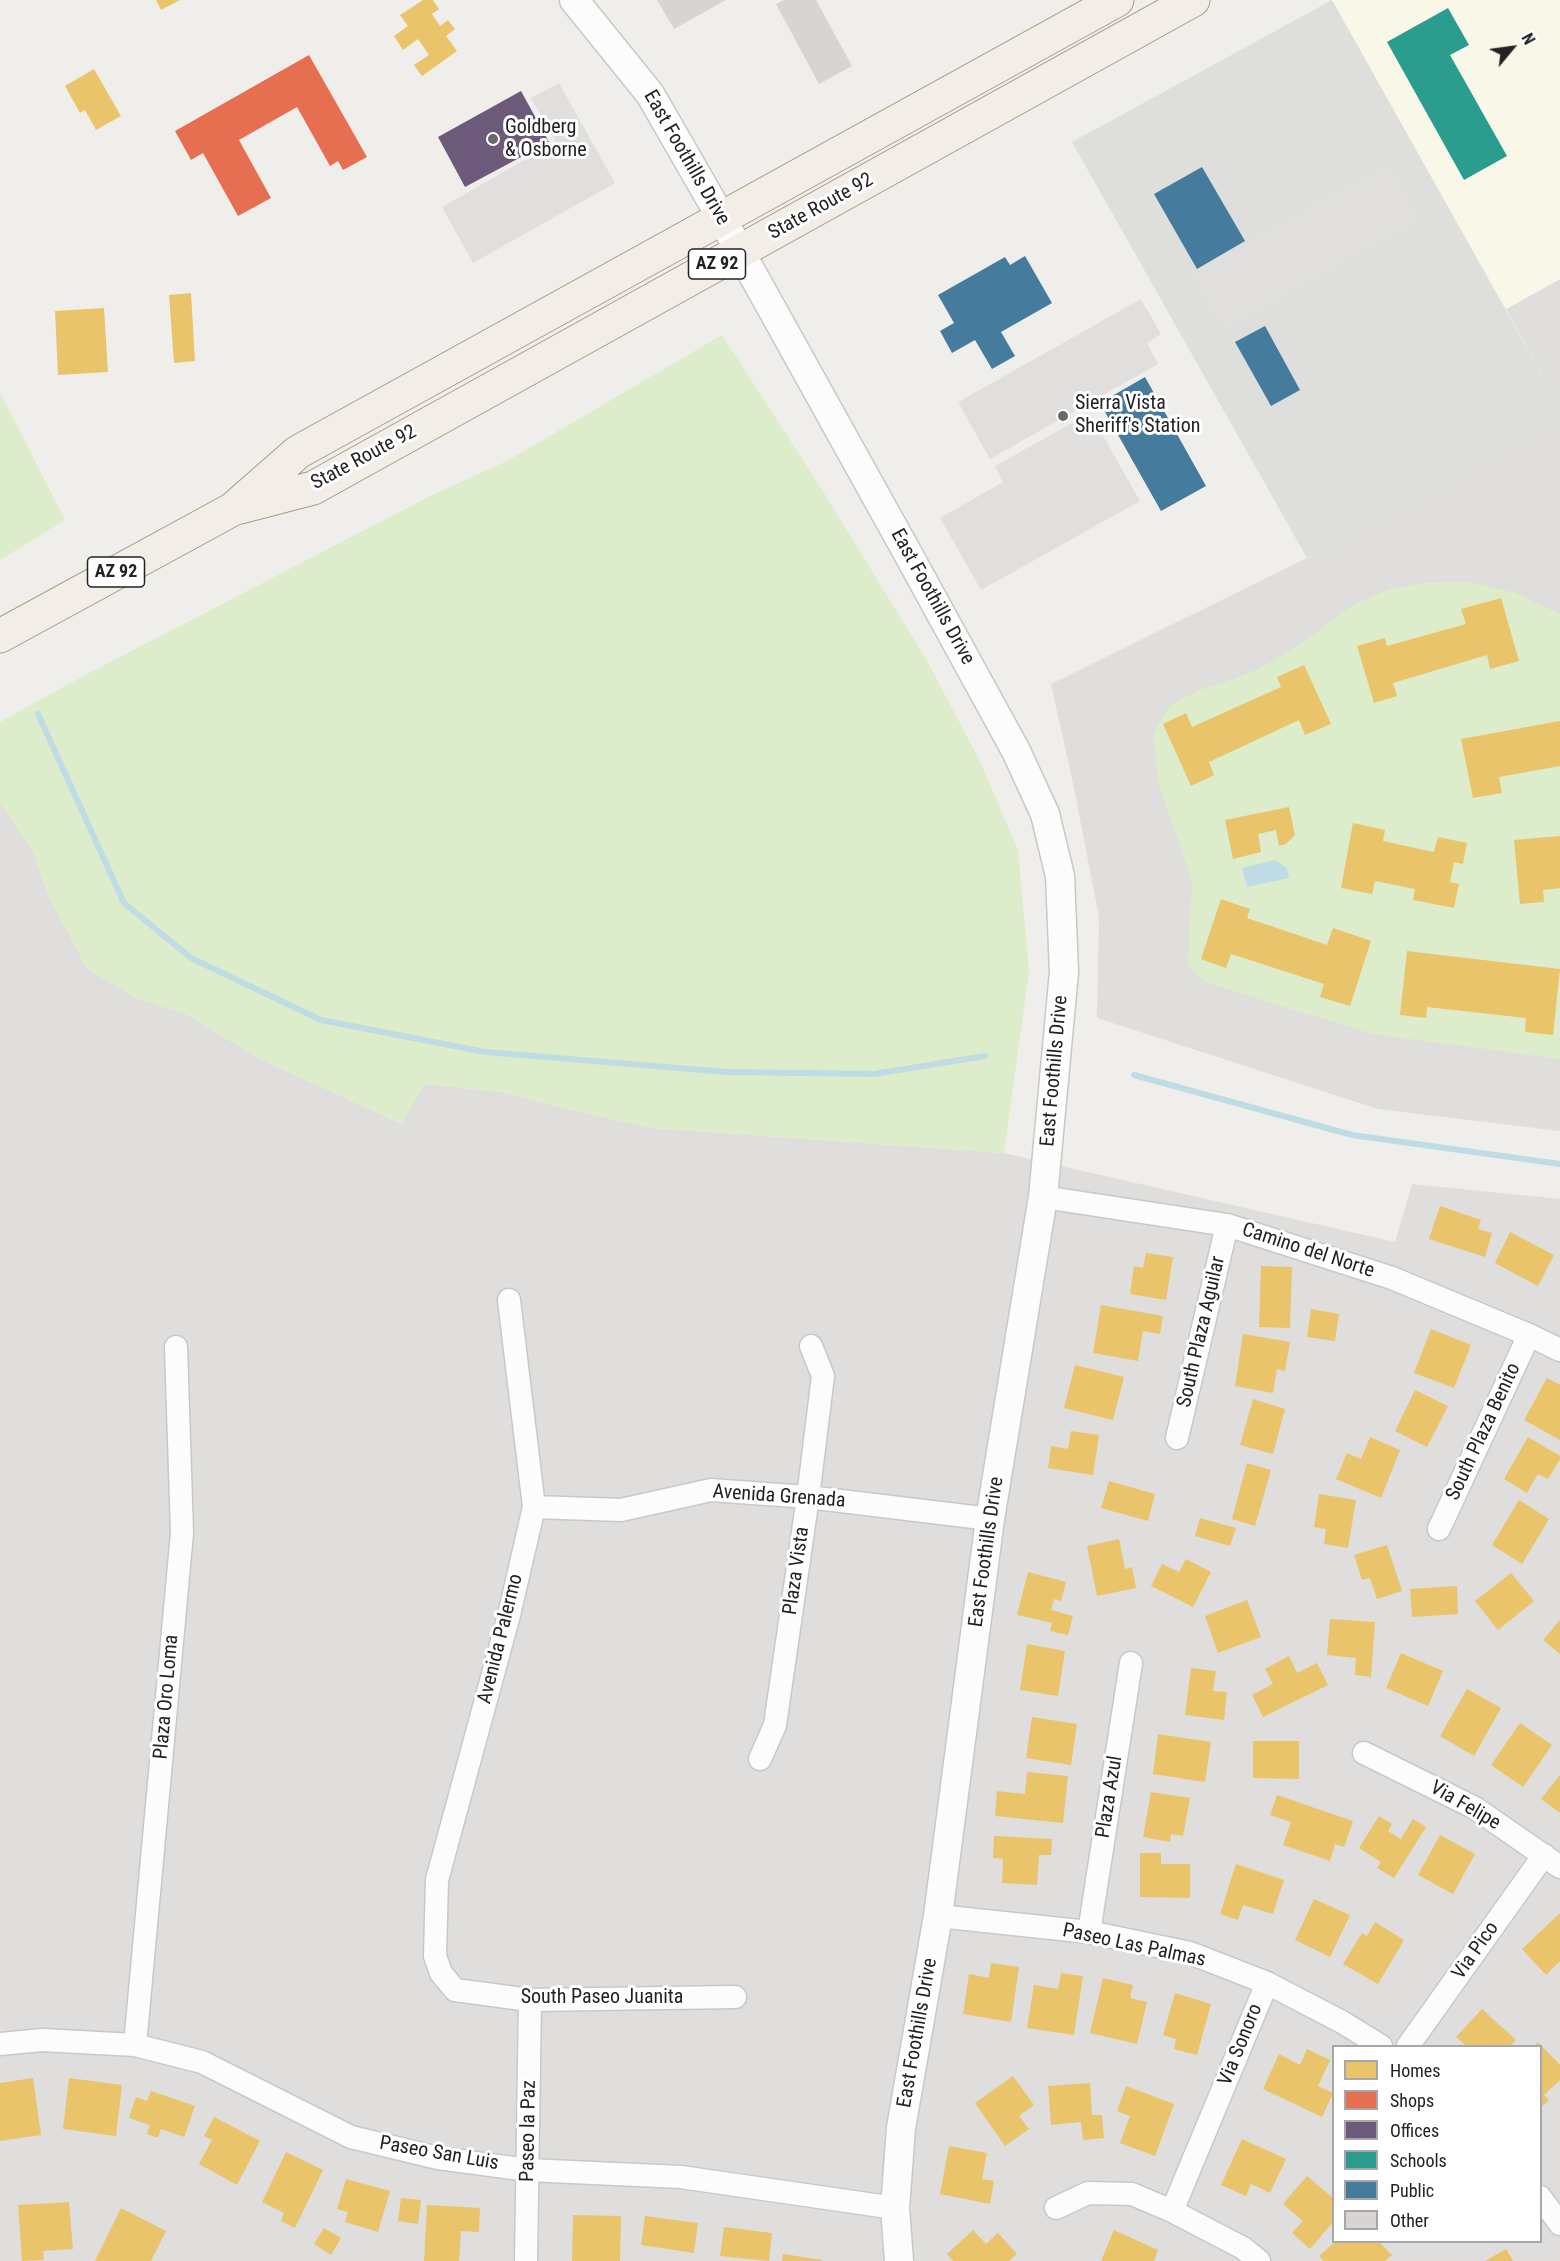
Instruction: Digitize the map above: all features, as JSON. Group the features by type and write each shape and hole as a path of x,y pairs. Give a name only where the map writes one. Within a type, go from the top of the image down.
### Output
{"main road":[{"name":"State Route 92","path":"233,509 298,452 1117,0"},
{"name":"State Route 92","path":"233,509 313,488 1193,0"},
{"name":"AZ 92","path":"0,636 233,509"}],"street":[{"name":"East Foothills Drive","path":"574,0 650,94 722,219 1004,730 1045,814 1060,876 1064,972 1043,1197 990,1519 938,1916 901,2128 895,2208 899,2261"},
{"name":"Camino del Norte","path":"1043,1197 1227,1225 1392,1278 1560,1350"},
{"name":"South Plaza Aguilar","path":"1177,1438 1227,1225"},
{"name":"Avenida Palermo","path":"441,1973 435,1956 437,1880 509,1614 534,1507 509,1300"},
{"name":"South Plaza Benito","path":"1439,1529 1529,1335"},
{"name":"Plaza Vista","path":"760,1759 775,1725 823,1376 810,1346"},
{"name":"Plaza Oro Loma","path":"135,2045 182,1533 176,1347"},
{"name":"Avenida Grenada","path":"534,1507 621,1510 711,1490 808,1497 990,1519"},
{"name":"Plaza Azul","path":"1089,1932 1131,1663"},
{"name":"Via Felipe","path":"1364,1753 1475,1809 1552,1861"},
{"name":"Via Pico","path":"1409,2045 1552,1861"},
{"name":"Paseo Las Palmas","path":"938,1916 1089,1932 1190,1953 1267,1983 1342,2022 1379,2045"},
{"name":"South Paseo Juanita","path":"441,1973 455,1990 530,2000 735,1997"},
{"name":"Via Sonoro","path":"1172,2211 1267,1983"},
{"name":"Paseo la Paz","path":"526,2261 530,2000"},
{"name":"Paseo San Luis","path":"0,2044 42,2040 135,2045 202,2062 351,2137 438,2158 528,2170 681,2177 895,2208"},
{"path":"1056,2208 1088,2193 1132,2194 1172,2211 1243,2248 1259,2261"},
{"path":"1542,2200 1560,2224"}],"shaded area":[{"path":"1332,0 1560,0 1560,279 1506,309"},
{"path":"1332,0 1560,407 1560,413 1307,558 1072,142"},
{"path":"559,83 615,183 473,263 442,207 556,142 531,98"},
{"path":"1389,161 1422,220 1223,332 1190,273"},
{"path":"1560,279 1560,407 1506,309"},
{"path":"1141,299 1161,334 1147,343 1158,364 990,459 958,402"},
{"path":"1090,413 1140,501 981,590 940,518 1003,482 995,466"},
{"path":"1560,413 1560,1131 1378,1109 1097,1018 1099,917 1051,684 1307,558"},
{"path":"0,803 32,849 50,899 87,968 134,997 186,1014 260,1059 400,1123 424,1084 502,1092 654,1128 1004,1153 1395,1242 1412,1184 1560,1199 1560,2261 0,2261"}],"green space":[{"path":"722,335 821,488 926,659 979,759 1018,850 1029,971 1004,1153 654,1128 502,1092 425,1084 401,1124 260,1059 186,1014 134,997 87,968 50,899 32,849 0,803 0,722 70,683 430,496 507,461"},
{"path":"0,392 65,520 0,560"},
{"path":"1469,582 1515,593 1560,614 1560,1059 1373,1034 1204,982 1188,965 1192,880 1159,785 1153,735 1169,706 1197,691 1263,667 1307,639 1353,605 1390,589 1424,583"}],"water":[{"path":"1275,860 1287,868 1289,878 1247,887 1242,868"}],"building: Homes":[{"path":"156,0 180,0 161,10"},
{"path":"423,0 433,0 439,9 432,14 440,26 448,20 455,29 446,36 457,51 422,76 414,65 429,55 418,39 403,50 394,36 408,26 400,15"},
{"path":"94,69 121,116 96,130 85,110 80,113 65,86"},
{"path":"191,293 195,361 174,363 169,295"},
{"path":"104,308 108,372 58,375 55,311"},
{"path":"1501,598 1519,661 1490,669 1487,655 1393,683 1397,696 1374,703 1357,646 1385,638 1387,646 1466,624 1461,609"},
{"path":"1304,665 1331,724 1305,735 1299,720 1209,762 1214,775 1191,786 1163,724 1186,713 1192,727 1281,687 1277,677"},
{"path":"1560,721 1560,766 1499,777 1502,793 1473,798 1461,739"},
{"path":"1289,807 1295,835 1286,844 1279,846 1276,830 1258,834 1261,852 1233,859 1225,820"},
{"path":"1353,823 1385,830 1383,841 1434,852 1438,837 1467,843 1463,864 1454,862 1450,882 1459,884 1454,908 1413,900 1415,889 1375,881 1372,894 1341,888"},
{"path":"1560,836 1560,888 1543,890 1544,902 1520,904 1514,840"},
{"path":"1221,899 1250,909 1247,918 1327,945 1333,928 1371,941 1350,1006 1320,997 1324,984 1231,954 1226,968 1201,959"},
{"path":"1407,951 1560,969 1553,1035 1525,1032 1526,1018 1427,1007 1426,1018 1400,1015"},
{"path":"1440,1206 1481,1220 1478,1229 1492,1233 1485,1257 1429,1239"},
{"path":"1510,1232 1554,1255 1538,1286 1495,1263"},
{"path":"1146,1253 1173,1257 1166,1300 1130,1294 1134,1266 1143,1268"},
{"path":"1261,1266 1292,1267 1290,1328 1259,1327"},
{"path":"1101,1305 1163,1316 1160,1334 1143,1331 1138,1361 1093,1353"},
{"path":"1311,1309 1339,1314 1335,1341 1307,1337"},
{"path":"1431,1329 1471,1345 1454,1388 1414,1373"},
{"path":"1243,1334 1290,1342 1285,1371 1277,1369 1273,1393 1235,1386"},
{"path":"1075,1365 1124,1377 1113,1420 1064,1408"},
{"path":"1547,1378 1560,1385 1560,1440 1524,1420"},
{"path":"1415,1390 1448,1406 1427,1447 1395,1431"},
{"path":"1253,1399 1285,1409 1273,1454 1240,1445"},
{"path":"1071,1431 1099,1435 1093,1475 1048,1468 1051,1446 1068,1449"},
{"path":"1370,1437 1400,1450 1381,1498 1336,1479 1347,1453 1361,1459"},
{"path":"1528,1437 1560,1456 1560,1459 1548,1479 1538,1474 1527,1493 1504,1479"},
{"path":"1247,1463 1271,1470 1255,1526 1232,1519"},
{"path":"1109,1481 1155,1494 1148,1521 1101,1508"},
{"path":"1319,1494 1356,1500 1348,1548 1324,1544 1326,1529 1314,1527"},
{"path":"1519,1500 1549,1519 1522,1564 1492,1545"},
{"path":"1200,1518 1236,1528 1230,1546 1195,1536"},
{"path":"1119,1539 1125,1569 1132,1567 1136,1588 1097,1596 1087,1546"},
{"path":"1387,1545 1402,1591 1377,1599 1370,1578 1362,1580 1354,1555"},
{"path":"1186,1559 1211,1572 1193,1607 1151,1586 1162,1564 1179,1572"},
{"path":"1028,1572 1066,1582 1061,1601 1054,1599 1051,1610 1073,1616 1068,1635 1050,1631 1052,1623 1017,1615"},
{"path":"1511,1573 1534,1601 1498,1630 1475,1601"},
{"path":"1457,1586 1458,1614 1412,1617 1410,1589"},
{"path":"1247,1600 1261,1637 1218,1653 1205,1616"},
{"path":"1330,1619 1375,1622 1371,1677 1355,1675 1356,1658 1327,1655"},
{"path":"1560,1620 1560,1654 1543,1640"},
{"path":"1027,1644 1065,1651 1058,1696 1020,1690"},
{"path":"1401,1653 1443,1671 1428,1706 1386,1688"},
{"path":"1289,1656 1297,1673 1317,1663 1328,1685 1263,1717 1252,1695 1273,1684 1265,1669"},
{"path":"1191,1668 1216,1671 1213,1691 1227,1692 1224,1720 1185,1715"},
{"path":"1467,1689 1501,1708 1474,1756 1440,1736"},
{"path":"1032,1717 1077,1724 1071,1765 1026,1758"},
{"path":"1520,1723 1552,1745 1523,1787 1491,1765"},
{"path":"1158,1734 1211,1742 1205,1782 1153,1774"},
{"path":"1253,1741 1299,1741 1299,1779 1253,1778"},
{"path":"1027,1772 1068,1776 1063,1823 995,1816 997,1791 1025,1794"},
{"path":"1560,1775 1560,1813 1541,1799"},
{"path":"1151,1792 1190,1798 1183,1836 1171,1834 1170,1842 1143,1837"},
{"path":"1277,1795 1353,1821 1344,1847 1335,1844 1330,1861 1283,1845 1291,1822 1270,1815"},
{"path":"1379,1816 1392,1824 1388,1831 1401,1839 1413,1819 1426,1827 1394,1878 1377,1868 1381,1862 1359,1848"},
{"path":"1440,1835 1475,1854 1453,1894 1418,1875"},
{"path":"994,1836 1052,1839 1051,1855 1039,1855 1037,1885 1002,1883 1003,1859 993,1858"},
{"path":"1140,1853 1161,1853 1161,1864 1190,1864 1190,1898 1140,1897"},
{"path":"1236,1864 1284,1880 1273,1914 1243,1905 1238,1920 1220,1914"},
{"path":"1314,1899 1350,1915 1330,1957 1295,1940"},
{"path":"1560,1913 1560,1961 1546,1975 1522,1949"},
{"path":"1375,1922 1404,1940 1378,1984 1343,1964 1362,1933 1367,1936"},
{"path":"991,1963 1019,1967 1011,2022 963,2014 969,1974 989,1978"},
{"path":"1061,1973 1083,1976 1074,2035 1027,2028 1034,1985 1058,1989"},
{"path":"1103,1978 1133,1985 1130,1998 1147,2002 1137,2044 1090,2033"},
{"path":"1175,1993 1211,2004 1197,2055 1174,2049 1176,2039 1163,2035"},
{"path":"1482,2009 1516,2040 1511,2045 1465,2045 1456,2037"},
{"path":"1542,2046 1560,2065 1560,2080 1544,2095 1549,2100 1542,2106"},
{"path":"1307,2049 1330,2060 1318,2086 1332,2093 1322,2117 1263,2089 1279,2054 1300,2065"},
{"path":"1013,2076 1034,2105 1019,2116 1029,2129 1005,2146 975,2103"},
{"path":"33,2078 41,2135 0,2141 0,2083"},
{"path":"69,2078 122,2085 116,2136 63,2129"},
{"path":"1090,2083 1092,2115 1102,2115 1104,2138 1083,2140 1081,2122 1051,2125 1048,2086"},
{"path":"1126,2086 1174,2104 1155,2156 1120,2143 1130,2116 1117,2111"},
{"path":"151,2091 195,2106 184,2137 161,2129 158,2138 147,2134 150,2125 129,2118 136,2097 147,2101"},
{"path":"214,2117 260,2141 237,2185 199,2164 212,2140 204,2136"},
{"path":"1242,2139 1286,2159 1270,2193 1251,2184 1246,2196 1221,2185"},
{"path":"949,2146 987,2153 982,2179 994,2181 990,2204 940,2194"},
{"path":"286,2152 323,2170 295,2228 281,2221 284,2213 262,2202"},
{"path":"1307,2176 1332,2197 1332,2223 1310,2249 1292,2233 1303,2221 1283,2204"},
{"path":"346,2179 390,2191 378,2232 345,2222 348,2212 337,2209"},
{"path":"401,2198 421,2200 418,2224 398,2221"},
{"path":"69,2202 73,2249 43,2251 44,2260 22,2261 18,2205"},
{"path":"427,2205 480,2208 479,2232 461,2231 459,2261 424,2261"},
{"path":"121,2208 166,2231 151,2261 95,2261"},
{"path":"573,2215 621,2216 620,2261 572,2261"},
{"path":"645,2216 698,2223 694,2253 641,2245"},
{"path":"724,2227 772,2233 769,2261 720,2256"},
{"path":"324,2228 341,2238 331,2255 314,2244"},
{"path":"973,2230 986,2244 998,2233 1017,2254 1009,2261 953,2261 947,2254"},
{"path":"1114,2230 1158,2250 1154,2261 1101,2261"},
{"path":"1334,2243 1380,2243 1392,2255 1385,2261 1324,2261 1319,2256"},
{"path":"1506,2249 1513,2261 1485,2261"},
{"path":"783,2254 822,2260 782,2261"}],"building: Shops":[{"path":"309,55 367,157 343,170 338,161 330,166 297,107 239,140 271,198 238,216 203,153 191,160 175,131"}],"building: Offices":[{"name":"Goldberg & Osborne","path":"521,91 549,142 465,187 438,137"}],"building: Schools":[{"path":"1448,8 1469,45 1450,55 1507,156 1464,180 1387,42"}],"building: Public":[{"path":"1202,167 1245,241 1197,269 1154,194"},
{"path":"1025,256 1052,303 1001,332 1015,356 992,369 975,340 952,353 940,331 954,323 938,295 1005,257 1010,265"},
{"path":"1265,326 1300,390 1271,406 1235,342"},
{"path":"1145,377 1206,486 1161,511 1100,403"}],"building: Other":[{"path":"657,0 726,0 674,29"},
{"path":"784,0 816,0 852,66 819,84 776,4"}],"waterway":[{"path":"38,714 124,903 191,958 321,1020 485,1052 726,1072 874,1074 985,1056"},
{"path":"1134,1075 1352,1135 1560,1164"}],"place":[{"name":"Goldberg & Osborne","path":"493,139"},
{"name":"Sierra Vista Sheriff's Station","path":"1063,416"}]}
